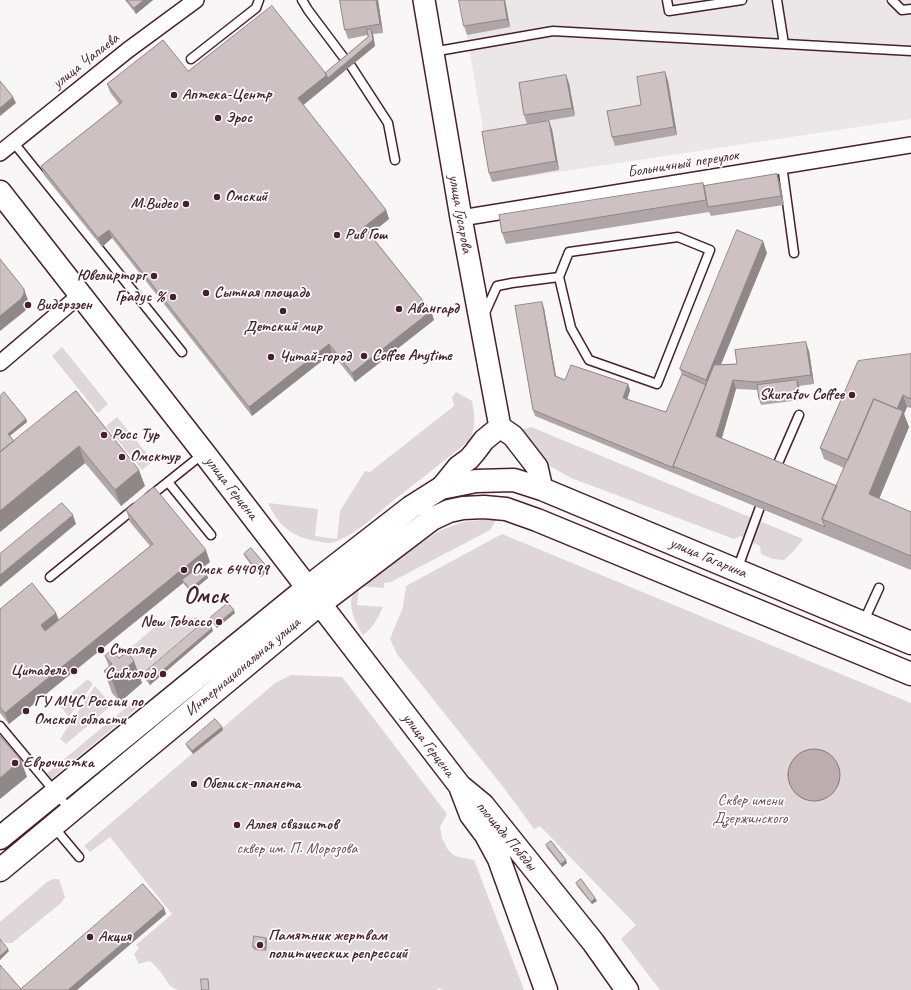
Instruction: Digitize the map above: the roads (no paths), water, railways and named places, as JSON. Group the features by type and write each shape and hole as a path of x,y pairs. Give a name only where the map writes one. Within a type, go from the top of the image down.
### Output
{"main road":[{"name":"улица Гусарова","path":"424,0 461,218 500,427"},
{"name":"улица Герцена","path":"0,192 314,595 460,786"},
{"path":"441,488 458,467 469,459 484,440 500,427 513,436 537,467 542,489"},
{"name":"Интернациональная улица","path":"0,870 53,826 411,507 441,488 463,482 503,480"},
{"name":"улица Гагарина","path":"503,480 514,480 542,489 911,643"},
{"name":"Интернациональная улица","path":"0,838 56,792 314,595 432,519 449,511 463,508 484,507 506,509"},
{"name":"улица Гагарина","path":"506,509 566,531 911,674"},
{"path":"805,630 816,604"},
{"name":"площадь Победы","path":"460,786 472,815 486,835 499,859 546,990"},
{"name":"площадь Победы","path":"460,786 483,805 593,942 627,990"}],"street":[{"name":"улица Чапаева","path":"0,153 128,50 196,0"},
{"name":"Больничный переулок","path":"461,218 911,145"},
{"path":"0,363 80,295"}],"lane":[{"path":"191,59 256,8 259,0"},
{"path":"302,0 349,64 388,123 394,160"},
{"path":"668,0 669,11 742,0"},
{"path":"777,0 784,44"},
{"path":"892,0 902,10 911,9"},
{"path":"432,52 553,31 911,51"},
{"path":"14,143 182,352"},
{"path":"782,166 794,253"},
{"path":"678,237 710,250 657,384 589,360 571,328 559,277 569,252 678,237"},
{"path":"480,323 497,286 559,277"},
{"path":"776,468 799,414"},
{"path":"50,577 204,453"},
{"path":"168,482 211,535"},
{"path":"737,571 760,507"},
{"path":"863,623 879,588"},
{"path":"0,726 3,736 71,810"},
{"path":"53,826 79,857"}],"place":[{"name":"Аптека-Центр","path":"174,95"},
{"name":"Эрос","path":"218,118"},
{"name":"Омский","path":"217,197"},
{"name":"М.Видео","path":"186,204"},
{"name":"Рив Гош","path":"337,235"},
{"name":"Ювелирторг","path":"154,276"},
{"name":"Сытная площадь","path":"206,293"},
{"name":"Градус %","path":"173,297"},
{"name":"Видерзэен","path":"28,305"},
{"name":"Авангард","path":"399,309"},
{"name":"Детский мир","path":"283,311"},
{"name":"Coffee Anytime","path":"364,356"},
{"name":"Читай-город","path":"271,357"},
{"name":"Skuratov Coffee","path":"852,395"},
{"name":"Росс Тур","path":"104,435"},
{"name":"Омсктур","path":"122,457"},
{"name":"Омск 644099","path":"184,570"},
{"name":"New Tobacco","path":"219,622"},
{"name":"Степлер","path":"101,650"},
{"name":"Цитадель","path":"74,671"},
{"name":"Сибхолод","path":"163,674"},
{"name":"ГУ МЧС России по Омской области","path":"26,711"},
{"name":"Еврочистка","path":"15,763"},
{"name":"Обелиск-планета","path":"194,784"},
{"name":"Аллея связистов","path":"237,825"},
{"name":"Акция","path":"90,937"},
{"name":"Памятник жертвам политических репрессий","path":"260,945"}],"district":[{"name":"Омск","path":"206,597"}],"park label":[{"name":"Сквер имени Дзержинского","path":"750,810"},
{"name":"сквер им. П. Морозова","path":"297,849"}]}
